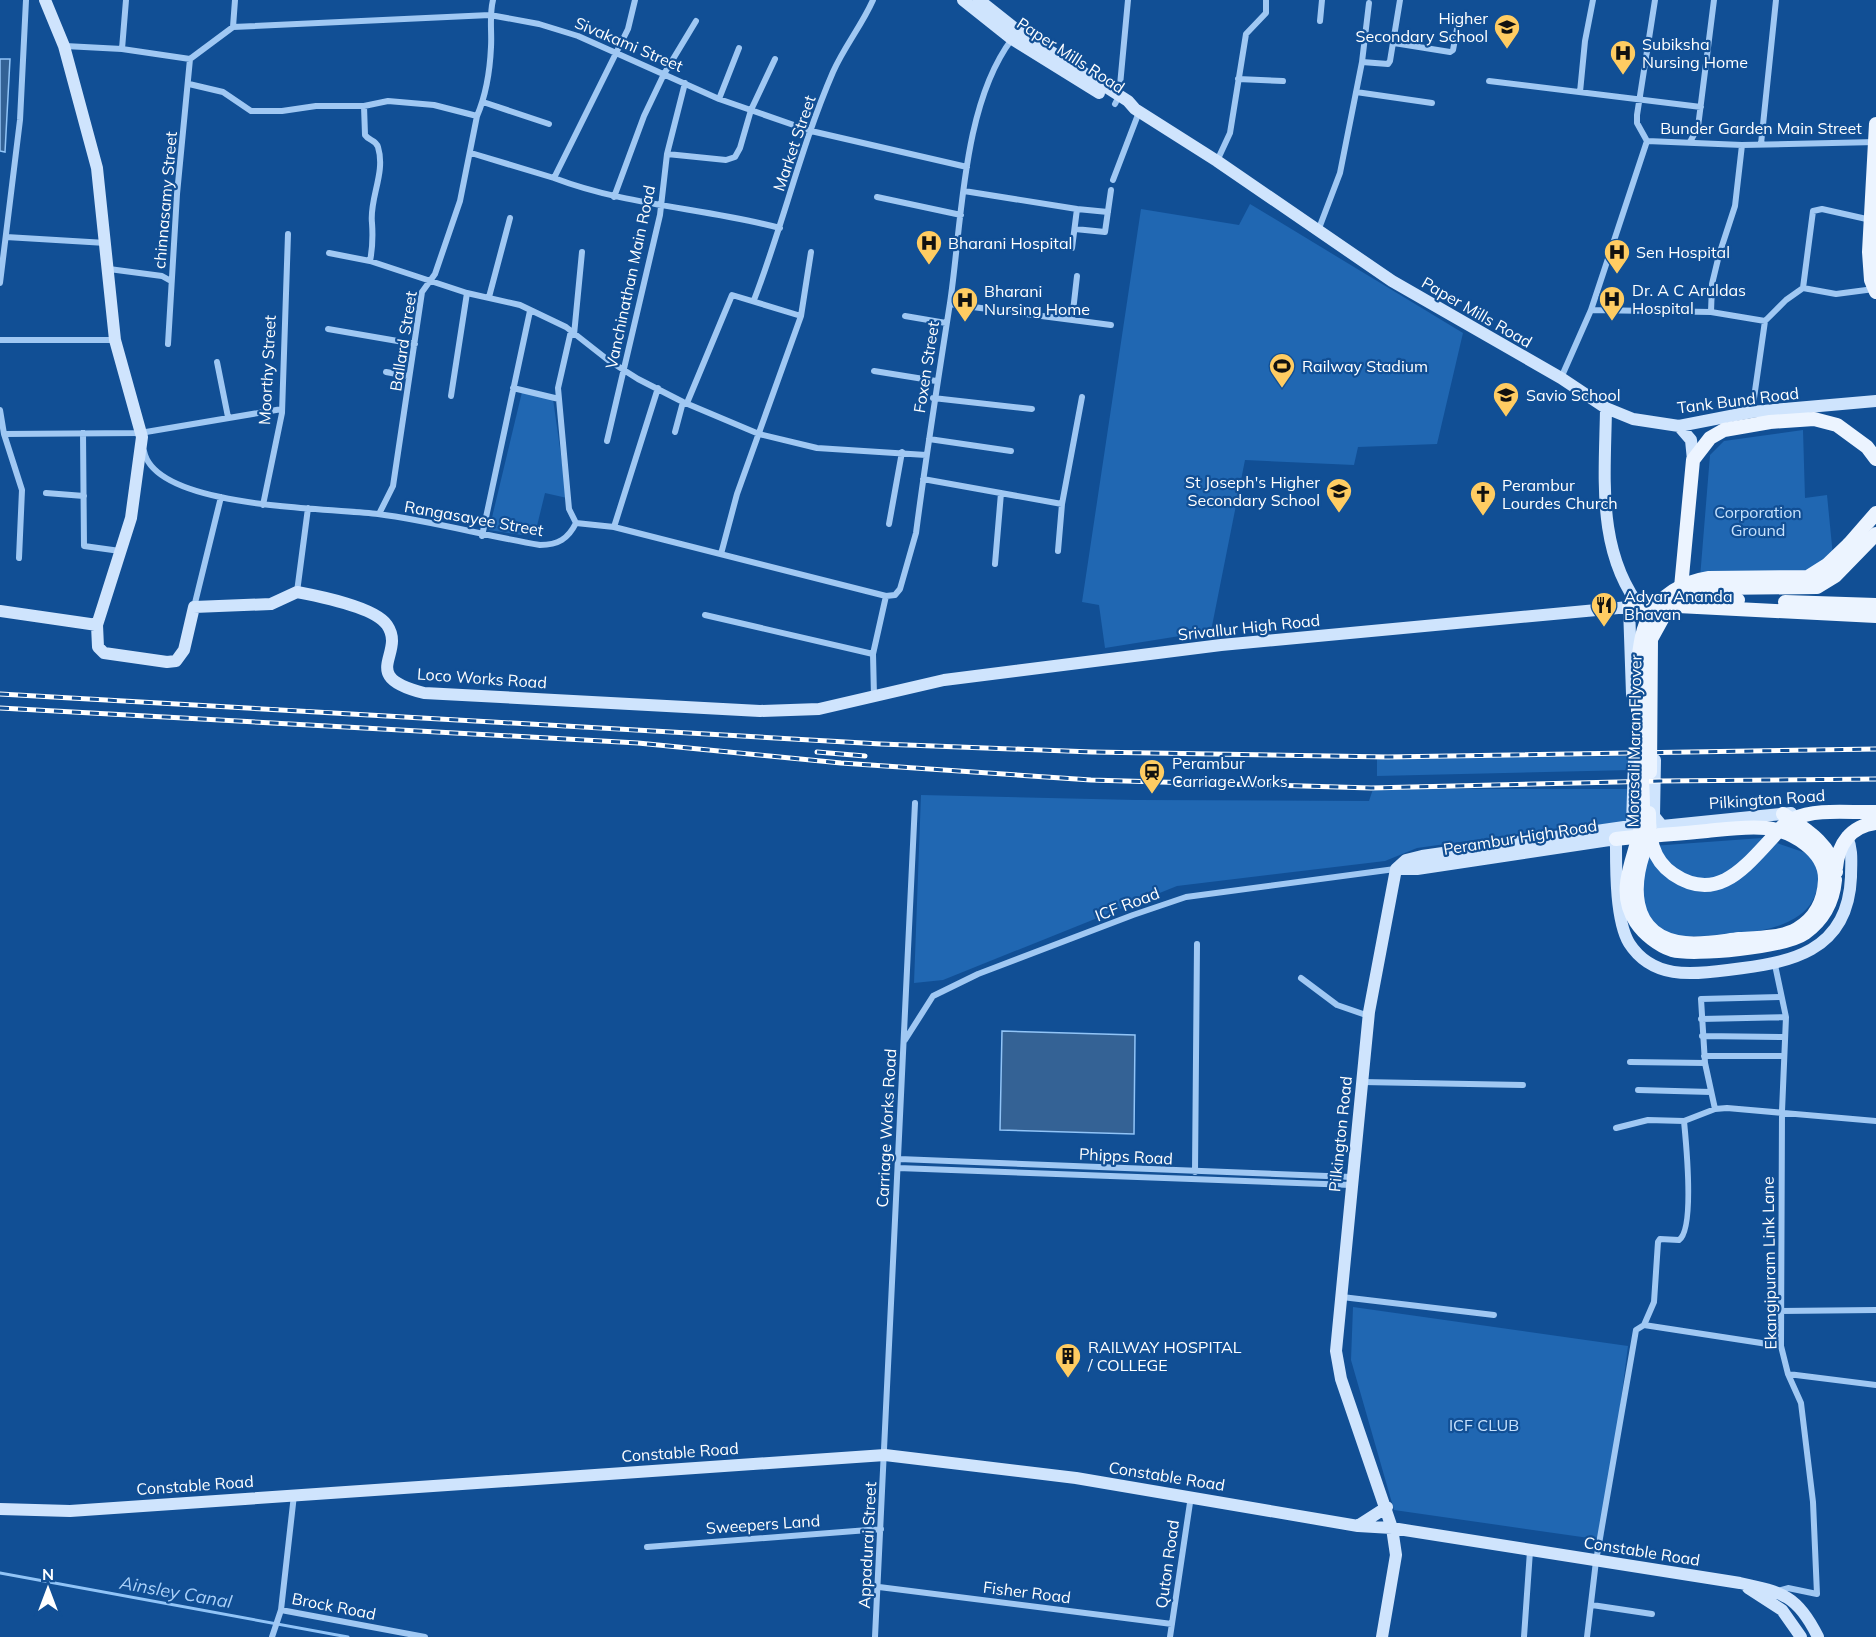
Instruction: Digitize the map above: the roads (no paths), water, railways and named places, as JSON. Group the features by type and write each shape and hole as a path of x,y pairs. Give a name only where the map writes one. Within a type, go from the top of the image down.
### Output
{"main road":[{"path":"1875,285 1869,252 1876,124"},
{"path":"1675,602 1682,571 1693,460 1710,438 1724,430 1770,422 1814,419 1837,425 1867,447 1876,459"},
{"name":"Morasali Maran Flyover","path":"1847,837 1839,849 1832,872 1831,901 1817,922 1806,932 1780,943 1681,952 1661,945 1641,929 1632,914 1626,886 1642,821 1638,648 1640,637 1653,610 1659,602 1692,581 1709,578 1808,577 1827,565 1876,513"},
{"name":"Morasali Maran Flyover","path":"1876,534 1835,576 1817,587 1715,588 1684,596 1667,610 1651,639 1649,840 1667,870 1686,881 1720,883 1739,873 1788,821 1814,814 1876,810"},
{"path":"1682,571 1692,584 1703,592 1723,599 1876,605"},
{"path":"1634,607 1675,602 1876,615"},
{"path":"1847,810 1847,837 1871,824"},
{"path":"1649,840 1636,875 1637,902 1645,920 1656,932 1683,943 1773,936 1796,930 1810,919 1821,904 1832,872 1832,858 1819,841 1783,814"},
{"path":"1616,839 1763,827 1789,836 1808,846 1832,872"}],"street":[{"path":"0,283 4,233 20,120 26,0"},
{"path":"45,0 64,46 97,168 115,340 141,435 131,518 97,625 98,647 104,653 167,662 176,660 184,650 221,497"},
{"path":"122,49 126,0"},
{"path":"64,46 122,49 190,59 233,27 235,0"},
{"name":"Ballard Street","path":"379,514 393,486 422,292 429,279 435,274 460,201 477,116 483,102 491,47 490,15 493,0"},
{"path":"554,178 617,54 628,29 635,0"},
{"name":"Market Street","path":"754,300 834,70 864,21 873,0"},
{"name":"Paper Mills Road","path":"963,0 986,5 1017,30 1117,100 1124,109 1137,111 1217,161 1317,232 1392,281 1561,378 1606,408"},
{"path":"1117,100 1128,0"},
{"path":"1217,161 1230,132 1246,34 1266,13 1266,0"},
{"path":"1320,21 1322,0"},
{"path":"1362,62 1388,64 1394,43 1400,0"},
{"path":"1580,92 1585,41 1593,0"},
{"path":"1647,141 1637,123 1638,99 1655,0"},
{"path":"1690,142 1698,127 1714,0"},
{"path":"1761,144 1776,0"},
{"path":"1317,232 1340,173 1362,62 1368,3"},
{"name":"Paper Mills Road","path":"986,5 1012,39 1117,100"},
{"name":"Sivakami Street","path":"233,27 490,15 539,24 578,36 719,99 811,131 967,167"},
{"path":"614,197 644,116 664,74 696,21"},
{"path":"1394,43 1450,52 1453,50 1458,24"},
{"name":"Foxen Street","path":"874,696 873,654 886,596 895,595 900,589 916,533 933,398 950,304 967,167 987,88 997,59 1012,39"},
{"path":"719,99 739,48"},
{"name":"chinnasamy Street","path":"168,344 171,281 190,59"},
{"path":"668,154 726,160 735,157 740,148 751,110 775,59"},
{"path":"1238,79 1283,81"},
{"path":"1490,81 1701,107"},
{"name":"Vanchinathan Main Road","path":"607,441 661,206 668,154 685,83"},
{"path":"189,84 224,92 251,111 282,111 316,106 364,106 388,101 434,105 477,116"},
{"path":"1356,92 1432,103"},
{"path":"483,102 549,124"},
{"path":"364,106 366,137 376,143 379,149 379,172 372,224 375,238 370,261"},
{"path":"1113,180 1137,111"},
{"name":"Bunder Garden Main Street","path":"1561,378 1591,310 1647,141 1742,145 1876,142"},
{"path":"1711,312 1712,284 1719,255 1736,206 1742,145"},
{"path":"471,153 614,197 717,213 780,228"},
{"path":"964,190 1108,212"},
{"path":"1075,229 1105,232 1111,190"},
{"path":"877,197 961,215"},
{"path":"0,208 9,210"},
{"path":"1072,249 1077,209"},
{"path":"1803,288 1815,209 1872,221"},
{"path":"489,297 510,218"},
{"path":"4,233 106,243"},
{"name":"Moorthy Street","path":"263,506 282,409 288,234"},
{"path":"582,252 573,333 558,388 569,509 576,523 614,527 886,596"},
{"path":"721,554 737,494 801,316 811,252"},
{"path":"329,253 370,261 467,293 520,305 550,318 625,370 685,403 759,434 818,448 926,454"},
{"path":"109,269 162,276 171,281"},
{"path":"1072,320 1077,276"},
{"path":"1751,412 1765,321 1786,300 1803,288 1836,294 1875,285"},
{"path":"452,396 467,293"},
{"path":"675,432 731,296 734,294 801,316"},
{"path":"950,304 1111,325"},
{"path":"1591,310 1711,312 1765,321"},
{"path":"482,536 530,311"},
{"path":"905,316 946,324"},
{"path":"328,329 415,344"},
{"path":"0,340 115,340"},
{"path":"217,362 228,417"},
{"path":"874,371 936,381"},
{"path":"386,372 408,376"},
{"path":"513,388 559,399"},
{"path":"614,527 658,388"},
{"path":"1058,550 1062,504 1082,397"},
{"path":"933,398 1032,409"},
{"name":"Tank Bund Road","path":"1606,408 1634,419 1679,426 1751,412 1876,401"},
{"path":"1606,408 1606,508 1609,536 1617,570 1634,607 1661,630 1675,602"},
{"path":"4,434 141,435 228,417 282,409"},
{"path":"0,410 4,434 22,490 19,558"},
{"path":"1679,426 1691,440 1693,460"},
{"path":"83,434 84,546 120,551"},
{"name":"Rangasayee Street","path":"141,435 146,459 166,478 201,493 263,506 379,514 482,536 555,545 570,534 576,523"},
{"path":"929,439 1011,452"},
{"path":"889,524 902,452"},
{"path":"923,479 1062,504"},
{"path":"46,493 84,496"},
{"path":"995,564 1001,494"},
{"path":"194,607 271,604 297,592 308,508"},
{"name":"Loco Works Road","path":"297,592 375,615 387,625 391,636 386,664 389,676 401,687 424,693 760,711 819,709 874,696"},
{"path":"1616,839 1632,826 1635,780 1634,607"},
{"name":"Srivallur High Road","path":"874,696 944,680 1221,645 1634,607"},
{"path":"0,611 97,625"},
{"path":"705,615 873,654"},
{"name":"Pilkington Road","path":"1661,630 1658,645 1654,816 1662,826 1783,814 1876,810"},
{"name":"Carriage Works Road","path":"885,1455 915,803"},
{"path":"1396,869 1406,860 1422,856 1632,826"},
{"name":"Perambur High Road","path":"1396,869 1417,869 1616,839 1615,856 1623,929 1629,942 1642,957 1658,968 1678,974 1775,965 1817,945 1838,925 1850,890 1851,846 1847,837"},
{"name":"Pilkington Road","path":"1382,1637 1395,1555 1392,1528 1341,1379 1336,1351 1369,1016 1396,869"},
{"name":"ICF Road","path":"904,1042 933,996 978,974 1133,915 1186,897 1396,869"},
{"path":"1194,1172 1197,944"},
{"name":"Ekangipuram Link Lane","path":"1775,965 1786,1017 1782,1111 1781,1346 1788,1374 1801,1403 1813,1502 1817,1594"},
{"path":"1301,978 1336,1005 1369,1016"},
{"path":"1715,1109 1704,1060 1701,999 1781,997"},
{"path":"1701,1019 1786,1017"},
{"path":"1702,1036 1785,1037"},
{"path":"1630,1062 1784,1056"},
{"path":"1361,1082 1523,1085"},
{"path":"1638,1090 1711,1092"},
{"path":"1616,1128 1648,1120 1684,1121 1715,1109 1782,1111 1876,1121"},
{"path":"1587,1637 1596,1561 1636,1330 1644,1325 1654,1302 1658,1242 1660,1239 1679,1240 1683,1234 1689,1197 1684,1121"},
{"name":"Phipps Road","path":"899,1160 1352,1181"},
{"name":"Phipps Road","path":"897,1168 1352,1181"},
{"path":"1342,1297 1494,1316"},
{"path":"1780,1311 1876,1310"},
{"path":"1644,1325 1781,1346"},
{"path":"1788,1374 1876,1385"},
{"name":"Constable Road","path":"0,1509 70,1510 885,1455 986,1465 1191,1496 1358,1526 1392,1528 1740,1583 1778,1591 1805,1613 1818,1637"},
{"name":"Appadurai Street","path":"875,1637 885,1455"},
{"name":"Brock Road","path":"294,1494 281,1610 421,1637"},
{"name":"Quton Road","path":"1170,1637 1191,1496"},
{"path":"1358,1526 1386,1507"},
{"name":"Sweepers Land","path":"647,1547 881,1529"},
{"path":"1524,1637 1530,1551"},
{"path":"1740,1583 1782,1610 1801,1637"},
{"name":"Fisher Road","path":"879,1587 1172,1624"},
{"name":"Constable Road","path":"1778,1591 1788,1588 1817,1594"},
{"path":"1767,1600 1778,1591"},
{"path":"1592,1605 1652,1614"},
{"path":"272,1637 281,1610"}],"waterway":[{"name":"Ainsley Canal","path":"0,1573 348,1637"}],"railway":[{"path":"0,694 881,744 1092,752 1388,757 1876,749"},
{"path":"0,708 638,743 841,763 1091,780 1371,788 1659,781 1876,779"},
{"path":"817,752 865,756"}],"place":[{"name":"Higher Secondary School","path":"1507,50"},
{"name":"Subiksha Nursing Home","path":"1623,76"},
{"name":"Bharani Hospital","path":"929,266"},
{"name":"Sen Hospital","path":"1617,275"},
{"name":"Dr. A C Aruldas Hospital","path":"1612,322"},
{"name":"Bharani Nursing Home","path":"965,323"},
{"name":"Railway Stadium","path":"1282,389"},
{"name":"Savio School","path":"1506,418"},
{"name":"St Joseph's Higher Secondary School","path":"1339,514"},
{"name":"Perambur Lourdes Church","path":"1483,517"},
{"name":"Adyar Ananda Bhavan","path":"1604,628"},
{"name":"Perambur Carriage Works","path":"1152,795"},
{"name":"RAILWAY HOSPITAL / COLLEGE","path":"1068,1379"}],"park label":[{"name":"Corporation Ground","path":"1758,521"},
{"name":"ICF CLUB","path":"1484,1425"}]}
